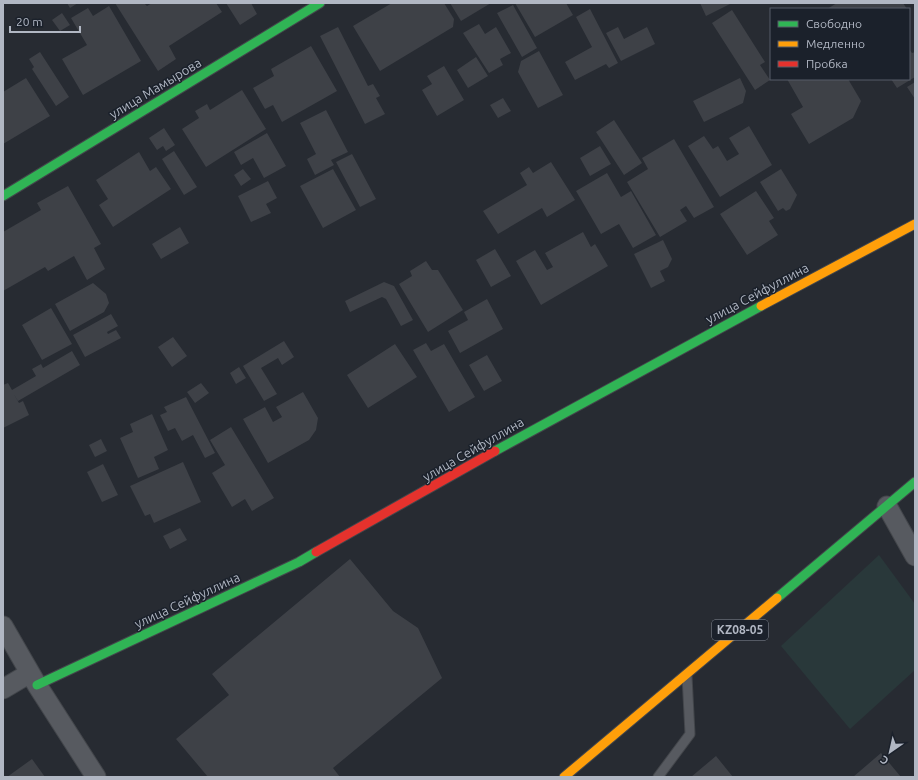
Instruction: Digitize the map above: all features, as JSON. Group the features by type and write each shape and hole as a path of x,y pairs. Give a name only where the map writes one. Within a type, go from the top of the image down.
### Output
{"street":[{"name":"улица Мамырова","path":"3,196 320,3"},
{"name":"улица Сейфуллина","path":"34,679 299,562 559,415 915,224"},
{"name":"KZ08-05","path":"564,777 915,482"},
{"path":"887,506 915,556"},
{"path":"3,626 34,679 96,777"},
{"path":"3,689 34,679"}],"lane":[{"path":"658,777 690,734 687,675"}],"shaded area":[{"path":"879,555 915,604 915,670 850,729 781,646"}],"building":[{"path":"67,3 78,3 70,8"},
{"path":"115,3 144,3 147,6 152,3 216,3 222,12 169,46 176,59 158,71"},
{"path":"226,3 251,3 257,14 240,25"},
{"path":"392,3 444,3 454,19 453,27 380,71 353,26"},
{"path":"450,3 491,3 461,21"},
{"path":"515,3 566,3 573,15 535,37"},
{"path":"700,3 732,3 706,16"},
{"path":"837,3 903,3 906,8 829,8"},
{"path":"513,5 537,48 522,57 497,13"},
{"path":"109,6 141,61 83,95 62,59 87,45 71,18 88,8 93,16"},
{"path":"590,9 618,63 609,68 606,64 575,80 565,62 592,47 576,17"},
{"path":"732,10 765,62 760,65 770,80 755,90 712,23"},
{"path":"62,13 70,25 60,31 52,20"},
{"path":"479,24 485,34 496,27 511,53 500,59 503,65 489,73 463,33"},
{"path":"338,27 368,86 373,84 380,96 376,98 385,114 365,124 320,36"},
{"path":"618,27 624,39 647,27 655,44 621,61 606,33"},
{"path":"311,46 337,91 282,122 273,105 265,109 253,88 274,76 271,69"},
{"path":"910,50 912,53 915,52 915,77 897,88 892,80 910,80"},
{"path":"539,51 563,95 538,108 518,72 521,61"},
{"path":"40,52 69,97 56,106 32,69 34,67 29,59"},
{"path":"476,57 488,76 468,88 457,70"},
{"path":"444,66 464,100 437,116 422,90 432,84 427,76"},
{"path":"26,78 50,116 3,144 3,92"},
{"path":"740,78 746,91 743,103 704,122 693,101"},
{"path":"788,80 849,80 861,101 853,118 809,144 791,114 803,107"},
{"path":"915,82 915,99 907,87"},
{"path":"242,90 266,129 206,167 182,129 199,118 195,111 207,104 210,110"},
{"path":"503,98 511,111 498,118 490,105"},
{"path":"326,110 348,152 331,160 334,165 315,175 307,159 316,154 300,123"},
{"path":"614,120 642,163 624,175 596,132"},
{"path":"749,126 772,165 720,197 688,146 704,136 713,149 718,146 727,161 739,154 729,138"},
{"path":"164,128 175,145 166,151 163,146 157,150 149,138"},
{"path":"267,133 286,166 264,178 253,158 241,165 234,152"},
{"path":"674,139 714,207 694,218 686,206 680,210 687,221 660,237 627,182 648,169 642,158"},
{"path":"600,146 611,164 590,176 580,158"},
{"path":"174,151 197,187 184,195 162,159"},
{"path":"139,152 150,171 156,167 171,189 113,227 99,205 108,199 96,180"},
{"path":"352,154 376,199 360,207 336,162"},
{"path":"551,162 575,200 547,217 542,208 498,234 483,211 527,185 520,173 529,167 533,173"},
{"path":"243,169 251,179 241,186 234,175"},
{"path":"333,169 356,210 323,228 300,186"},
{"path":"781,169 797,195 790,209 786,211 783,208 778,211 760,182"},
{"path":"607,173 621,197 631,191 656,235 633,248 619,224 601,234 576,191"},
{"path":"268,181 277,198 266,204 271,213 251,222 238,196"},
{"path":"68,186 101,244 94,248 105,269 87,280 74,256 48,271 45,267 3,291 3,232 41,210 37,203"},
{"path":"756,191 774,218 769,221 778,235 747,255 720,214"},
{"path":"180,227 189,243 161,259 152,244"},
{"path":"583,232 591,247 595,244 608,266 541,305 516,261 535,250 547,270 553,267 545,253"},
{"path":"663,240 672,259 668,267 660,271 665,281 651,288 634,254"},
{"path":"495,249 511,276 491,287 476,260"},
{"path":"426,261 432,270 438,270 463,310 428,332 399,284 412,276 410,271"},
{"path":"384,282 394,286 413,320 401,326 386,299 382,297 350,312 345,301"},
{"path":"93,283 106,294 109,303 104,312 70,331 55,304"},
{"path":"487,299 503,329 460,353 448,331 468,320 464,312"},
{"path":"51,308 72,344 42,360 22,325"},
{"path":"111,314 118,326 107,332 108,334 116,330 121,338 85,357 73,335"},
{"path":"173,337 187,356 172,367 158,347"},
{"path":"284,341 294,357 282,365 278,358 261,368 277,394 264,401 243,366"},
{"path":"426,343 431,351 444,344 475,397 449,412 413,350"},
{"path":"395,344 417,377 368,408 347,375"},
{"path":"72,351 80,365 18,401 13,393 19,403 23,401 29,415 3,428 3,385 8,383 12,390 36,376 32,369 41,364 43,368"},
{"path":"487,355 502,381 484,391 469,365"},
{"path":"239,367 246,378 236,384 230,373"},
{"path":"201,383 209,393 195,403 187,392"},
{"path":"303,392 318,418 316,430 309,440 268,463 243,419 265,407 273,422 282,417 276,407"},
{"path":"186,397 215,453 205,458 193,435 182,441 175,428 168,431 160,415 167,412 164,407"},
{"path":"152,414 168,450 154,457 159,469 138,478 120,438 133,432 130,424"},
{"path":"231,427 274,498 252,511 245,499 232,507 212,473 225,465 210,440"},
{"path":"101,439 107,451 95,457 89,445"},
{"path":"183,462 201,502 154,523 150,514 145,516 130,486"},
{"path":"103,464 118,495 102,502 87,472"},
{"path":"180,528 187,540 170,549 163,536"},
{"path":"350,559 393,611 418,628 442,678 333,768 340,777 208,777 176,739 229,695 212,674"},
{"path":"881,753 901,777 853,777"},
{"path":"716,756 733,777 691,777"},
{"path":"32,759 45,777 7,777"}],"traffic: fast":[{"path":"3,196 320,3"},
{"path":"495,451 761,306"},
{"path":"777,598 915,482"},
{"path":"37,685 299,562 316,552"}],"traffic: slow":[{"path":"761,306 915,224"},
{"path":"564,777 777,598"}],"traffic: jam":[{"path":"316,552 495,451"}]}
